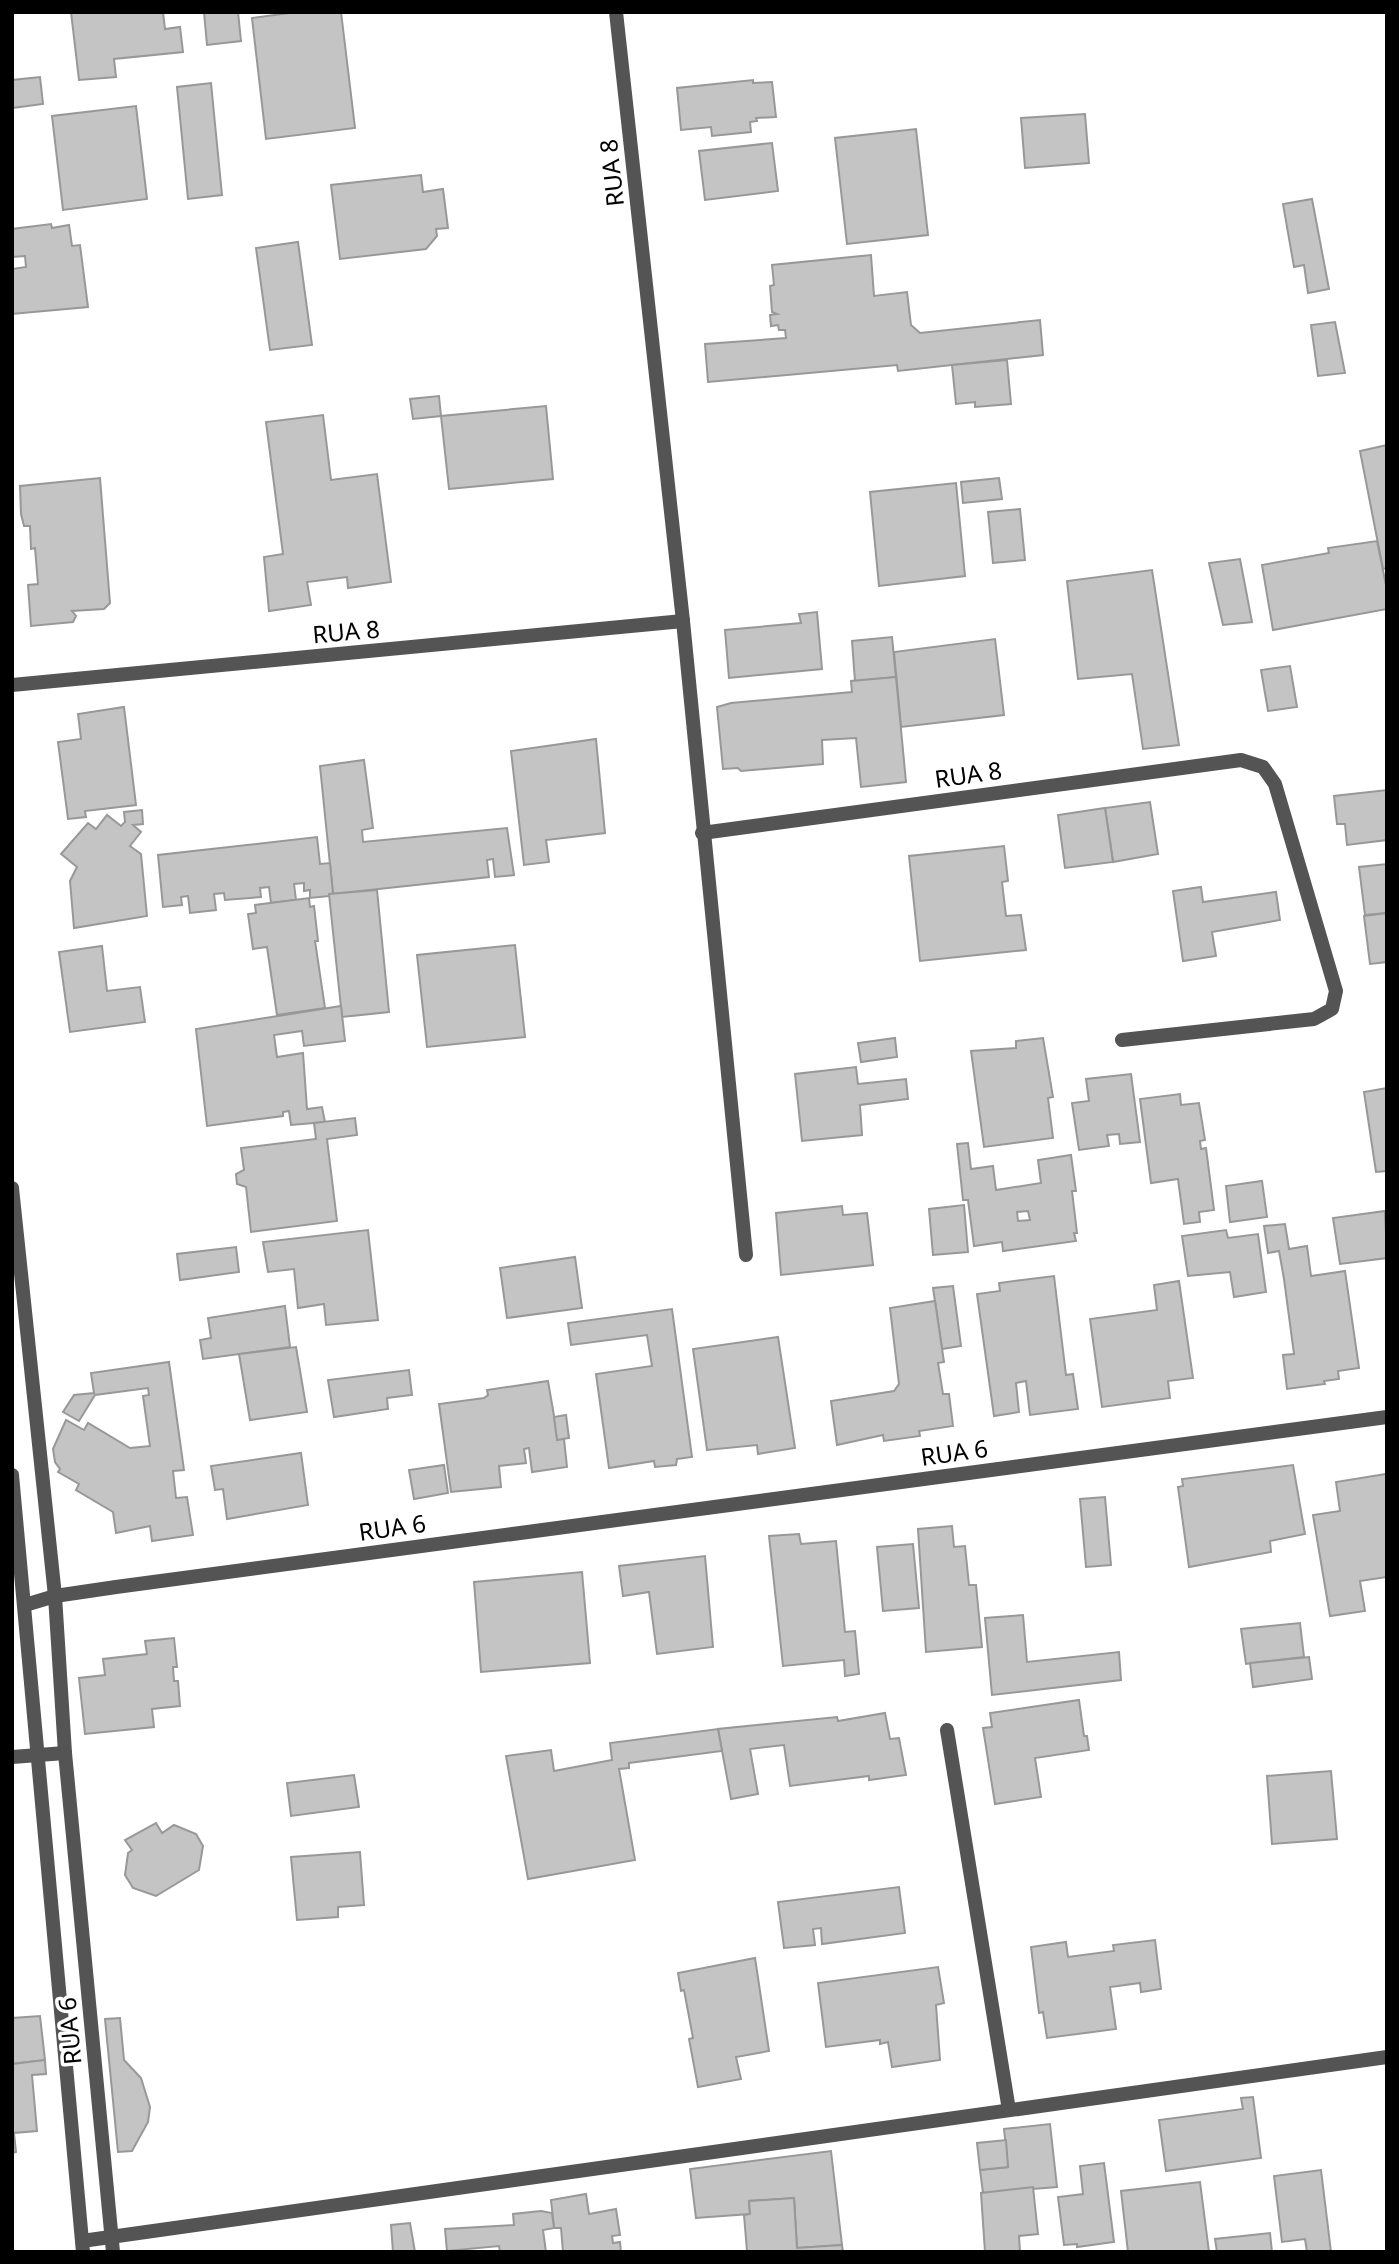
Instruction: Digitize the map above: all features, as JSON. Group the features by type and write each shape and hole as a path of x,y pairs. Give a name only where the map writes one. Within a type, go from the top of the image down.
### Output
{"street":[{"name":"RUA 8","path":"616,12 683,621 746,1255"},
{"name":"RUA 8","path":"12,685 683,621"},
{"name":"RUA 8","path":"702,833 1241,760 1263,766 1275,784 1336,991 1332,1009 1314,1019 1122,1040"},
{"path":"12,1188 55,1596 25,1605 12,1475"},
{"name":"RUA 6","path":"112,2244 65,1754 55,1596 1387,1417"},
{"name":"RUA 6","path":"25,1605 82,2246"},
{"path":"947,1730 1009,2110"},
{"path":"12,1757 65,1754"},
{"path":"82,2246 112,2244 1009,2110 1387,2057"}],"building":[{"path":"71,12 163,12 165,29 180,27 183,52 114,59 116,77 79,80"},
{"path":"204,12 238,12 241,41 207,45"},
{"path":"297,12 341,12 355,128 266,139 252,18"},
{"path":"40,77 43,104 12,108 12,80"},
{"path":"753,80 753,83 772,82 776,117 756,118 757,121 750,122 751,132 712,136 711,127 681,130 677,88"},
{"path":"211,83 222,195 188,199 177,87"},
{"path":"136,106 147,199 63,210 52,116"},
{"path":"1085,114 1089,163 1025,168 1021,118"},
{"path":"916,129 928,235 847,244 835,138"},
{"path":"772,143 778,191 705,200 699,151"},
{"path":"421,175 423,192 443,189 448,228 436,229 437,236 426,249 340,259 331,185"},
{"path":"1312,199 1329,289 1308,293 1304,265 1294,267 1283,204"},
{"path":"51,224 52,228 69,225 72,246 80,245 88,307 12,314 12,269 26,267 25,256 12,257 12,229"},
{"path":"298,242 312,345 270,350 256,248"},
{"path":"871,255 874,296 907,292 911,325 920,333 1040,320 1043,355 898,371 897,365 708,382 705,344 786,338 785,330 779,330 778,325 771,326 770,315 777,314 772,312 772,265"},
{"path":"1335,322 1345,373 1318,376 1311,325"},
{"path":"1007,360 1011,404 975,407 975,402 956,404 952,365"},
{"path":"439,396 441,416 413,419 410,399"},
{"path":"546,406 553,479 449,489 441,416"},
{"path":"323,415 331,480 377,474 391,582 348,588 347,577 307,582 311,605 269,611 264,557 283,554 266,422"},
{"path":"1387,445 1387,568 1383,569 1360,451"},
{"path":"100,478 110,603 104,609 72,611 76,616 73,622 31,626 28,585 38,584 35,548 31,549 30,526 24,526 21,514 20,486"},
{"path":"999,478 1002,499 963,503 961,482"},
{"path":"956,483 965,576 879,586 870,492"},
{"path":"1020,509 1025,560 993,563 988,512"},
{"path":"1377,541 1387,590 1387,609 1273,630 1262,565 1329,553 1328,548"},
{"path":"1240,559 1252,622 1223,625 1209,563"},
{"path":"1152,570 1179,745 1143,749 1132,674 1078,679 1067,581"},
{"path":"817,612 822,669 729,678 725,630 801,623 799,614"},
{"path":"892,637 896,677 855,681 852,641"},
{"path":"995,639 1004,715 901,727 894,652"},
{"path":"1290,666 1297,707 1268,711 1261,670"},
{"path":"896,677 906,782 861,787 856,738 822,740 823,764 741,771 738,768 723,769 717,707 731,703 852,692 851,681"},
{"path":"124,707 136,805 85,811 86,817 68,819 58,742 81,739 78,714"},
{"path":"596,739 605,833 546,840 549,862 524,865 511,751"},
{"path":"364,760 373,828 362,830 363,842 507,828 514,875 495,877 493,859 487,860 489,877 333,894 320,766"},
{"path":"1387,790 1387,840 1347,845 1345,824 1337,824 1334,796"},
{"path":"1150,802 1158,854 1113,862 1105,808"},
{"path":"1105,808 1113,862 1065,868 1058,815"},
{"path":"142,810 143,824 133,825 141,832 130,846 141,854 147,916 74,928 70,881 77,867 61,854 88,823 96,829 107,815 121,826 125,822 124,812"},
{"path":"317,837 320,864 330,863 333,894 329,896 310,898 310,890 304,891 304,883 294,884 296,900 271,903 269,887 260,888 261,897 225,900 224,893 214,894 216,910 190,913 188,896 181,897 182,905 163,907 158,855"},
{"path":"1004,846 1008,881 1002,882 1006,916 1021,915 1026,950 920,961 909,856"},
{"path":"1387,864 1387,913 1365,915 1359,867"},
{"path":"1201,887 1203,902 1276,892 1280,920 1212,932 1216,956 1183,961 1173,891"},
{"path":"377,890 389,1012 342,1017 329,894"},
{"path":"309,898 310,907 314,906 318,941 315,941 325,1008 277,1015 267,947 253,949 248,914 256,913 255,905"},
{"path":"1387,913 1387,962 1370,964 1364,916"},
{"path":"515,945 525,1037 427,1047 417,955"},
{"path":"102,946 107,991 140,987 145,1022 70,1032 59,952"},
{"path":"341,1006 345,1041 304,1046 302,1031 274,1035 277,1057 303,1053 307,1109 322,1107 325,1122 291,1125 289,1111 283,1112 283,1116 207,1126 196,1029"},
{"path":"895,1038 897,1057 861,1062 858,1043"},
{"path":"1043,1038 1053,1097 1048,1098 1053,1138 984,1147 971,1051 1016,1048 1016,1041"},
{"path":"856,1067 858,1084 906,1079 908,1099 860,1105 862,1135 802,1141 795,1074"},
{"path":"1131,1074 1140,1142 1120,1144 1119,1134 1107,1135 1109,1146 1079,1150 1072,1103 1089,1101 1086,1079"},
{"path":"1387,1088 1387,1171 1376,1172 1364,1092"},
{"path":"1180,1094 1181,1105 1199,1103 1205,1140 1200,1141 1201,1149 1206,1148 1214,1210 1199,1212 1200,1222 1184,1224 1178,1179 1151,1183 1140,1099"},
{"path":"355,1118 357,1135 327,1139 337,1221 251,1232 246,1187 237,1184 236,1174 244,1170 241,1148 316,1139 314,1123"},
{"path":"968,1143 971,1169 993,1166 996,1190 1041,1183 1038,1160 1071,1155 1076,1191 1072,1191 1076,1241 1003,1251 1002,1242 974,1246 968,1200 963,1200 957,1144","holes":["1028,1211 1030,1220 1018,1221 1017,1212"]},
{"path":"1262,1181 1267,1217 1230,1222 1226,1186"},
{"path":"964,1205 968,1252 933,1255 929,1209"},
{"path":"842,1206 843,1215 867,1213 873,1265 781,1275 776,1213"},
{"path":"1385,1211 1387,1258 1340,1264 1333,1218"},
{"path":"1285,1224 1289,1249 1307,1246 1311,1276 1345,1271 1359,1368 1338,1371 1339,1379 1324,1381 1325,1384 1287,1389 1283,1355 1294,1354 1284,1279 1279,1251 1268,1253 1264,1226"},
{"path":"368,1230 378,1320 326,1325 324,1304 298,1308 294,1269 268,1272 263,1242"},
{"path":"1226,1230 1228,1238 1258,1234 1266,1292 1234,1297 1230,1272 1188,1276 1182,1236"},
{"path":"236,1247 239,1272 180,1280 177,1254"},
{"path":"575,1257 582,1308 507,1318 500,1268"},
{"path":"1054,1276 1066,1375 1073,1374 1078,1409 1030,1415 1026,1381 1016,1383 1019,1412 994,1416 977,1294 1000,1291 999,1283"},
{"path":"1179,1281 1193,1378 1168,1381 1170,1398 1102,1407 1090,1319 1157,1310 1154,1285"},
{"path":"953,1286 961,1346 942,1349 933,1288"},
{"path":"935,1301 944,1362 938,1363 943,1394 949,1394 953,1426 919,1431 920,1436 884,1441 883,1435 837,1445 831,1401 894,1391 899,1384 890,1308"},
{"path":"285,1306 290,1347 203,1359 200,1340 211,1338 208,1318"},
{"path":"672,1309 692,1457 677,1459 676,1465 655,1467 654,1461 609,1468 596,1374 652,1366 647,1335 571,1345 568,1323"},
{"path":"778,1337 795,1448 758,1454 757,1445 707,1450 693,1349"},
{"path":"296,1347 307,1412 250,1420 239,1354"},
{"path":"169,1362 184,1470 173,1471 176,1498 187,1497 193,1535 152,1541 150,1526 116,1533 113,1512 76,1490 79,1484 58,1472 60,1469 55,1462 53,1449 66,1420 84,1430 88,1423 130,1448 150,1446 143,1396 149,1395 148,1388 95,1395 79,1421 63,1412 74,1395 94,1393 91,1373"},
{"path":"409,1370 412,1395 387,1398 388,1409 334,1417 328,1380"},
{"path":"548,1381 558,1439 564,1439 567,1467 532,1472 529,1448 524,1449 526,1463 499,1466 501,1487 451,1492 439,1404 484,1398 488,1395 487,1390"},
{"path":"566,1415 569,1438 557,1440 554,1417"},
{"path":"301,1453 308,1505 227,1519 223,1489 215,1490 211,1466"},
{"path":"444,1465 448,1493 414,1499 409,1470"},
{"path":"1293,1465 1305,1534 1270,1541 1271,1552 1189,1567 1178,1487 1183,1486 1182,1479"},
{"path":"1386,1474 1387,1577 1360,1581 1365,1611 1330,1616 1313,1515 1340,1511 1336,1482"},
{"path":"1105,1497 1111,1565 1086,1567 1080,1499"},
{"path":"952,1526 954,1547 965,1546 969,1585 976,1585 982,1647 926,1652 918,1529"},
{"path":"799,1534 801,1544 836,1541 845,1632 855,1631 859,1674 845,1676 844,1660 783,1666 769,1536"},
{"path":"913,1544 919,1608 883,1611 877,1547"},
{"path":"705,1556 713,1647 657,1654 649,1592 623,1596 619,1566"},
{"path":"582,1572 590,1663 481,1672 474,1582"},
{"path":"1023,1615 1027,1662 1119,1652 1121,1680 992,1695 985,1618"},
{"path":"1300,1623 1304,1657 1246,1664 1241,1629"},
{"path":"174,1638 177,1667 173,1667 174,1681 178,1681 180,1706 152,1709 154,1727 85,1734 79,1678 105,1675 103,1659 147,1654 145,1641"},
{"path":"1309,1657 1312,1679 1253,1687 1250,1663"},
{"path":"1079,1700 1084,1736 1087,1736 1089,1750 1035,1758 1041,1797 995,1804 983,1728 992,1727 990,1713"},
{"path":"885,1713 890,1739 899,1738 906,1775 869,1780 869,1776 790,1786 784,1745 750,1749 758,1794 731,1799 718,1729 837,1717 838,1721"},
{"path":"718,1729 722,1751 629,1763 629,1768 619,1769 635,1860 528,1879 506,1756 551,1750 554,1771 612,1760 610,1743"},
{"path":"1331,1771 1337,1839 1272,1844 1267,1776"},
{"path":"354,1775 359,1807 291,1816 287,1783"},
{"path":"156,1823 162,1833 174,1825 196,1834 203,1846 199,1870 156,1896 133,1888 125,1875 128,1853 132,1850 125,1840"},
{"path":"360,1852 364,1905 338,1907 338,1917 297,1920 291,1857"},
{"path":"899,1887 905,1933 822,1944 821,1928 813,1929 815,1945 784,1948 778,1902"},
{"path":"1155,1940 1161,1989 1141,1992 1140,1983 1110,1987 1116,2029 1047,2038 1043,2012 1039,2013 1031,1947 1066,1942 1068,1957 1114,1951 1113,1945"},
{"path":"755,1958 769,2051 736,2057 741,2079 698,2087 689,2039 693,2038 678,1973"},
{"path":"938,1967 944,2003 936,2005 940,2060 892,2067 888,2042 880,2044 880,2040 826,2047 818,1983"},
{"path":"40,2016 45,2060 12,2064 12,2018"},
{"path":"120,2018 124,2060 141,2078 150,2107 148,2122 132,2151 118,2152 105,2019"},
{"path":"45,2060 46,2074 32,2075 37,2131 14,2133 16,2152 12,2153 12,2064"},
{"path":"1253,2097 1261,2158 1166,2171 1159,2120 1243,2109 1241,2098"},
{"path":"1050,2124 1057,2187 983,2193 980,2170 1008,2167 1004,2129"},
{"path":"1006,2140 1008,2167 980,2170 977,2143"},
{"path":"831,2151 842,2245 797,2248 794,2198 749,2201 750,2214 696,2218 690,2169"},
{"path":"1104,2163 1114,2242 1077,2247 1077,2244 1064,2245 1058,2197 1083,2194 1080,2166"},
{"path":"1321,2170 1331,2252 1307,2252 1305,2239 1282,2242 1274,2176"},
{"path":"1200,2182 1209,2252 1128,2252 1121,2191"},
{"path":"1033,2187 1038,2234 1019,2236 1020,2252 985,2252 981,2193"},
{"path":"586,2194 589,2214 616,2209 620,2235 612,2236 613,2243 620,2242 621,2252 563,2252 561,2228 554,2228 551,2200"},
{"path":"794,2198 797,2248 842,2245 843,2252 747,2251 744,2215 750,2214 749,2201"},
{"path":"541,2211 552,2213 554,2228 543,2230 546,2252 500,2252 499,2246 447,2251 445,2229 514,2225 513,2214"},
{"path":"410,2223 415,2252 393,2252 391,2225"},
{"path":"1270,2233 1272,2252 1217,2252 1215,2239"}]}
